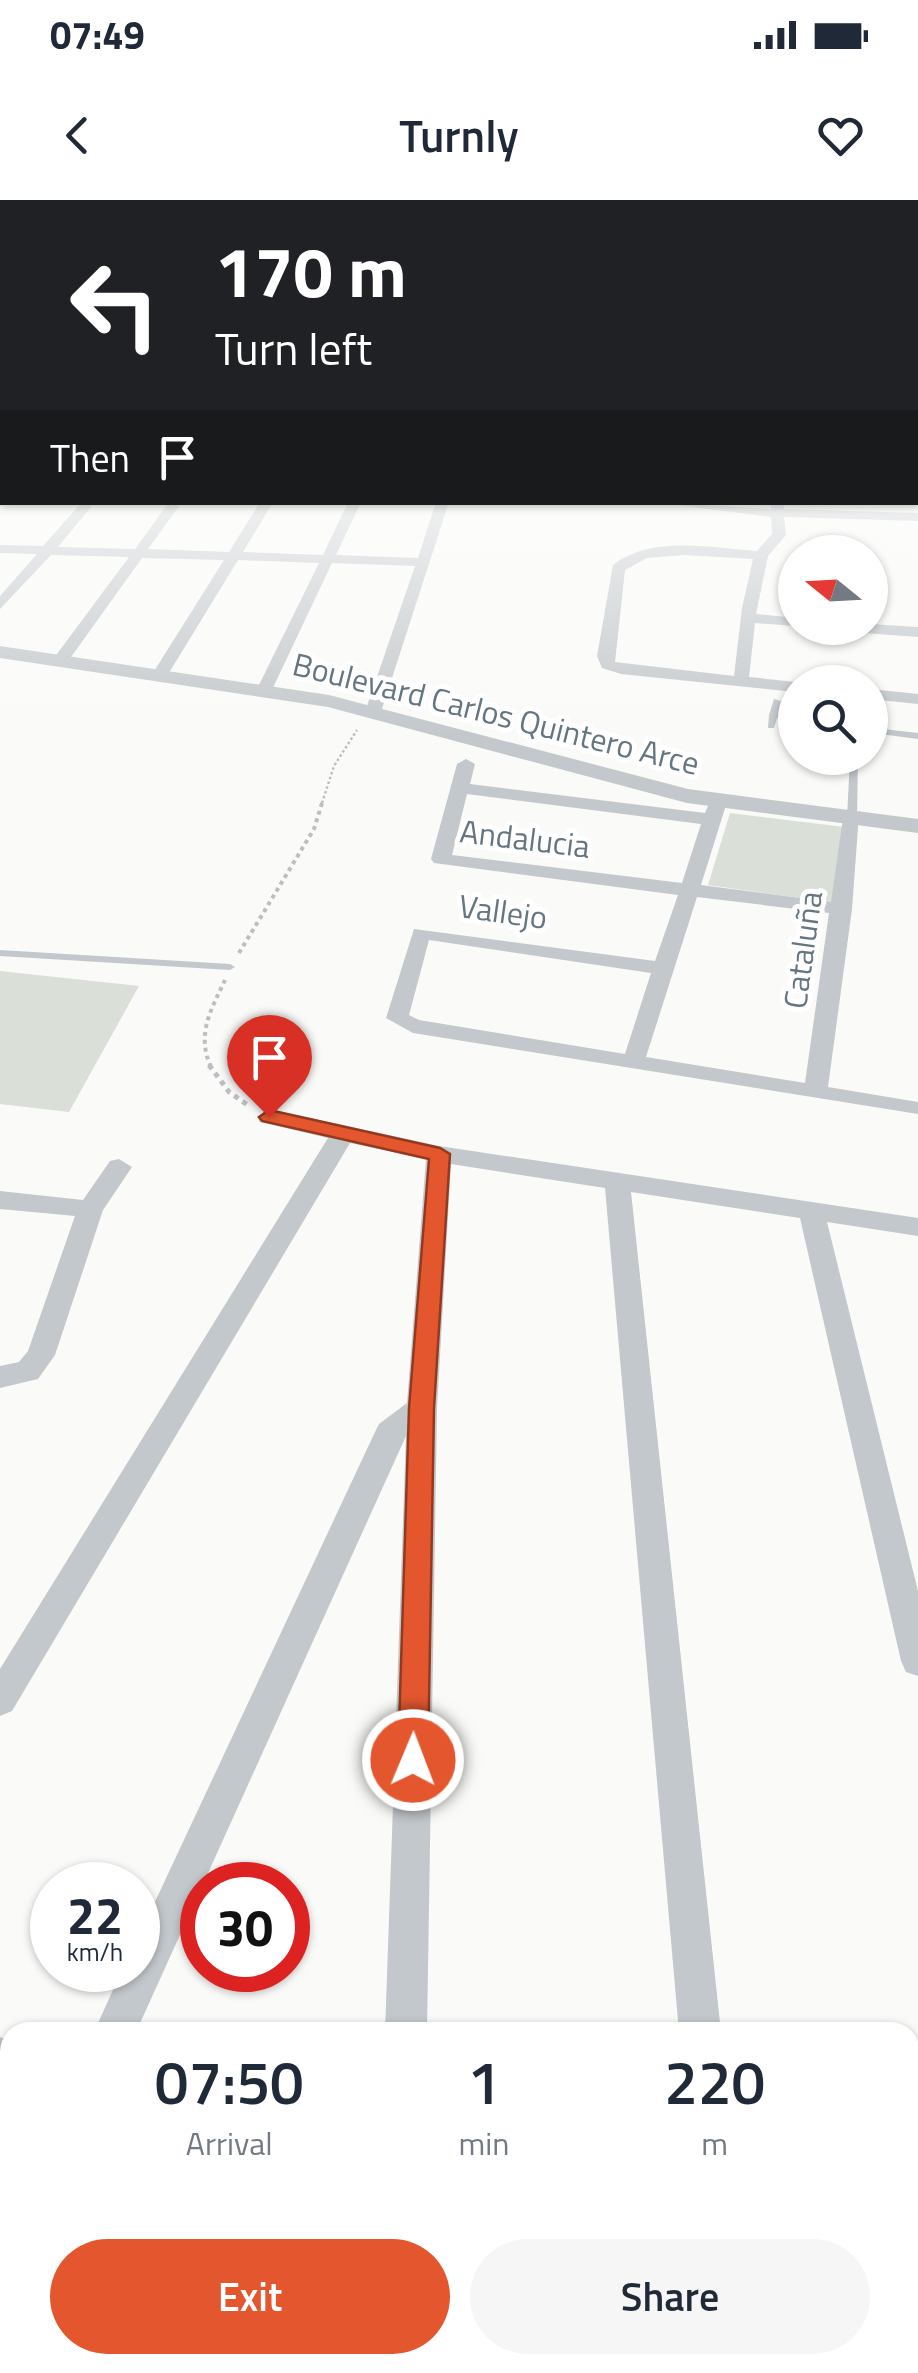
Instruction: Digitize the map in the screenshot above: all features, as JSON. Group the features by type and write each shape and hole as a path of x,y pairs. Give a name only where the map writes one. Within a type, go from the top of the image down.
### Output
{"street":[{"path":"0,605 65,531"},
{"path":"60,660 156,531"},
{"path":"159,676 249,531"},
{"path":"264,691 341,531"},
{"path":"372,712 432,531"},
{"path":"740,682 761,555 778,531"},
{"path":"0,549 421,562"},
{"path":"761,555 651,552 635,556 618,568 605,656 608,665 778,685"},
{"path":"748,618 778,621"},
{"path":"888,630 918,632"},
{"name":"Boulevard Carlos Quintero Arce","path":"0,652 264,691 372,712 716,810 918,826"},
{"path":"888,696 918,698"},
{"path":"460,788 466,764"},
{"name":"Andalucia","path":"716,810 460,788 441,859 842,909"},
{"path":"716,810 634,1060 912,1108"},
{"name":"Cataluña","path":"816,1090 852,818"},
{"path":"436,880 441,859"},
{"name":"Vallejo","path":"634,1060 399,1021 423,922 665,969"},
{"path":"269,1117 440,1154 918,1228"},
{"path":"0,1700 343,1134"},
{"path":"406,2022 422,1408 440,1154"},
{"path":"0,1378 28,1371 41,1354 90,1209 119,1167"},
{"path":"617,1181 699,2022"},
{"path":"0,1200 90,1209"},
{"path":"810,1210 918,1661"},
{"path":"120,2022 390,1432 422,1408"}],"lane":[{"path":"776,701 772,721 778,720"},
{"path":"888,732 918,736"},
{"path":"852,818 853,775"},
{"path":"0,954 230,967"}],"path":[{"path":"269,1117 240,1102 217,1082 202,1044 205,1021 230,967 314,828 334,766 350,738 372,712"}],"shaded area":[{"path":"730,813 845,827 835,903 708,885"},
{"path":"0,971 139,986 69,1112 0,1104"}],"route":[{"path":"269,1117 440,1154 422,1408 413,1760"}]}
